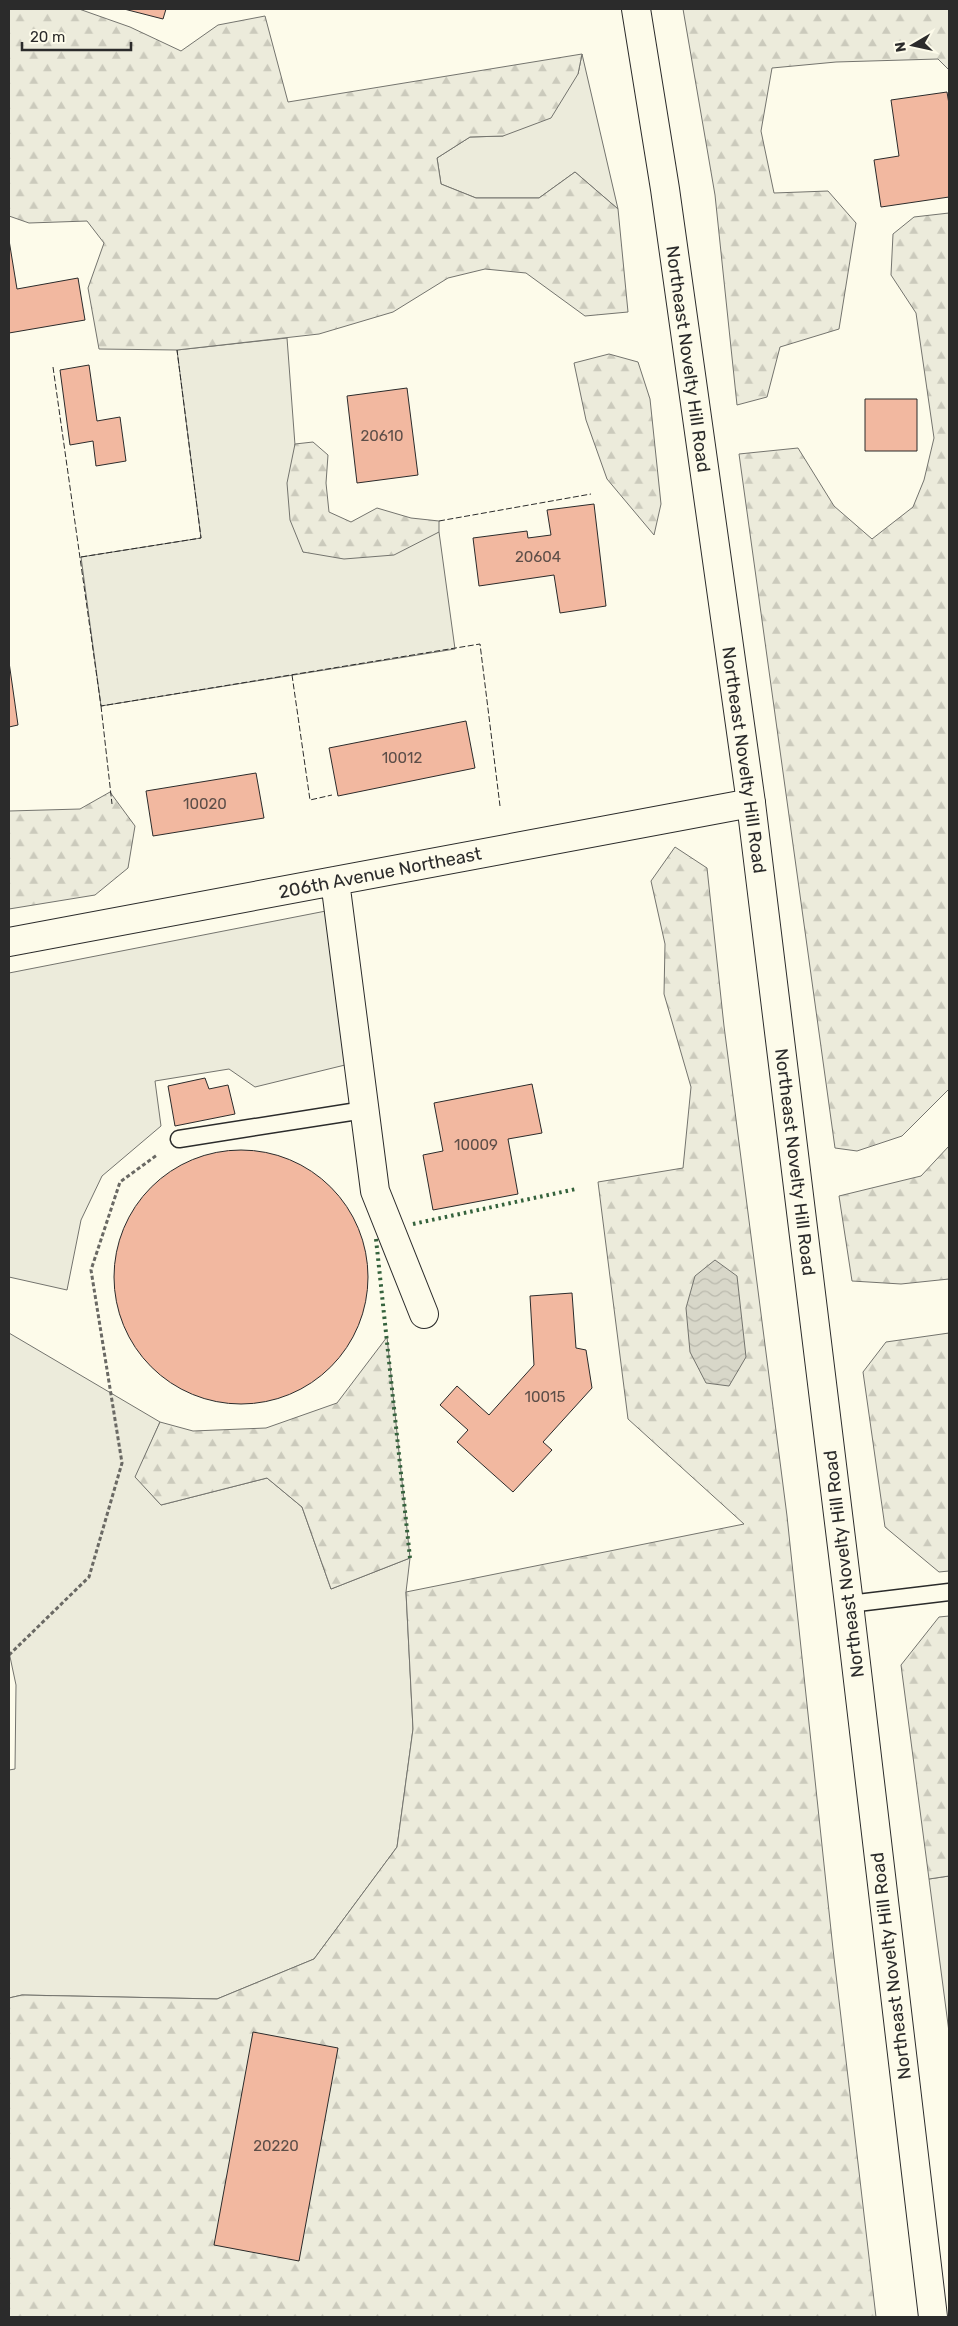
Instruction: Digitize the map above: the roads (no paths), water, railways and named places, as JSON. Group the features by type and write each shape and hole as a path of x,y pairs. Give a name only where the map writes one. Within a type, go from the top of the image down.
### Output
{"main road":[{"name":"Northeast Novelty Hill Road","path":"636,9 665,189 751,803 849,1604 932,2317"},
{"name":"206th Avenue Northeast","path":"9,942 751,803"},
{"path":"335,881 375,1192 424,1314"}],"lane":[{"path":"179,1139 364,1110"},
{"path":"849,1604 949,1592"}],"water":[{"path":"715,1260 737,1276 746,1357 729,1386 706,1383 690,1352 686,1308 695,1276"}]}
